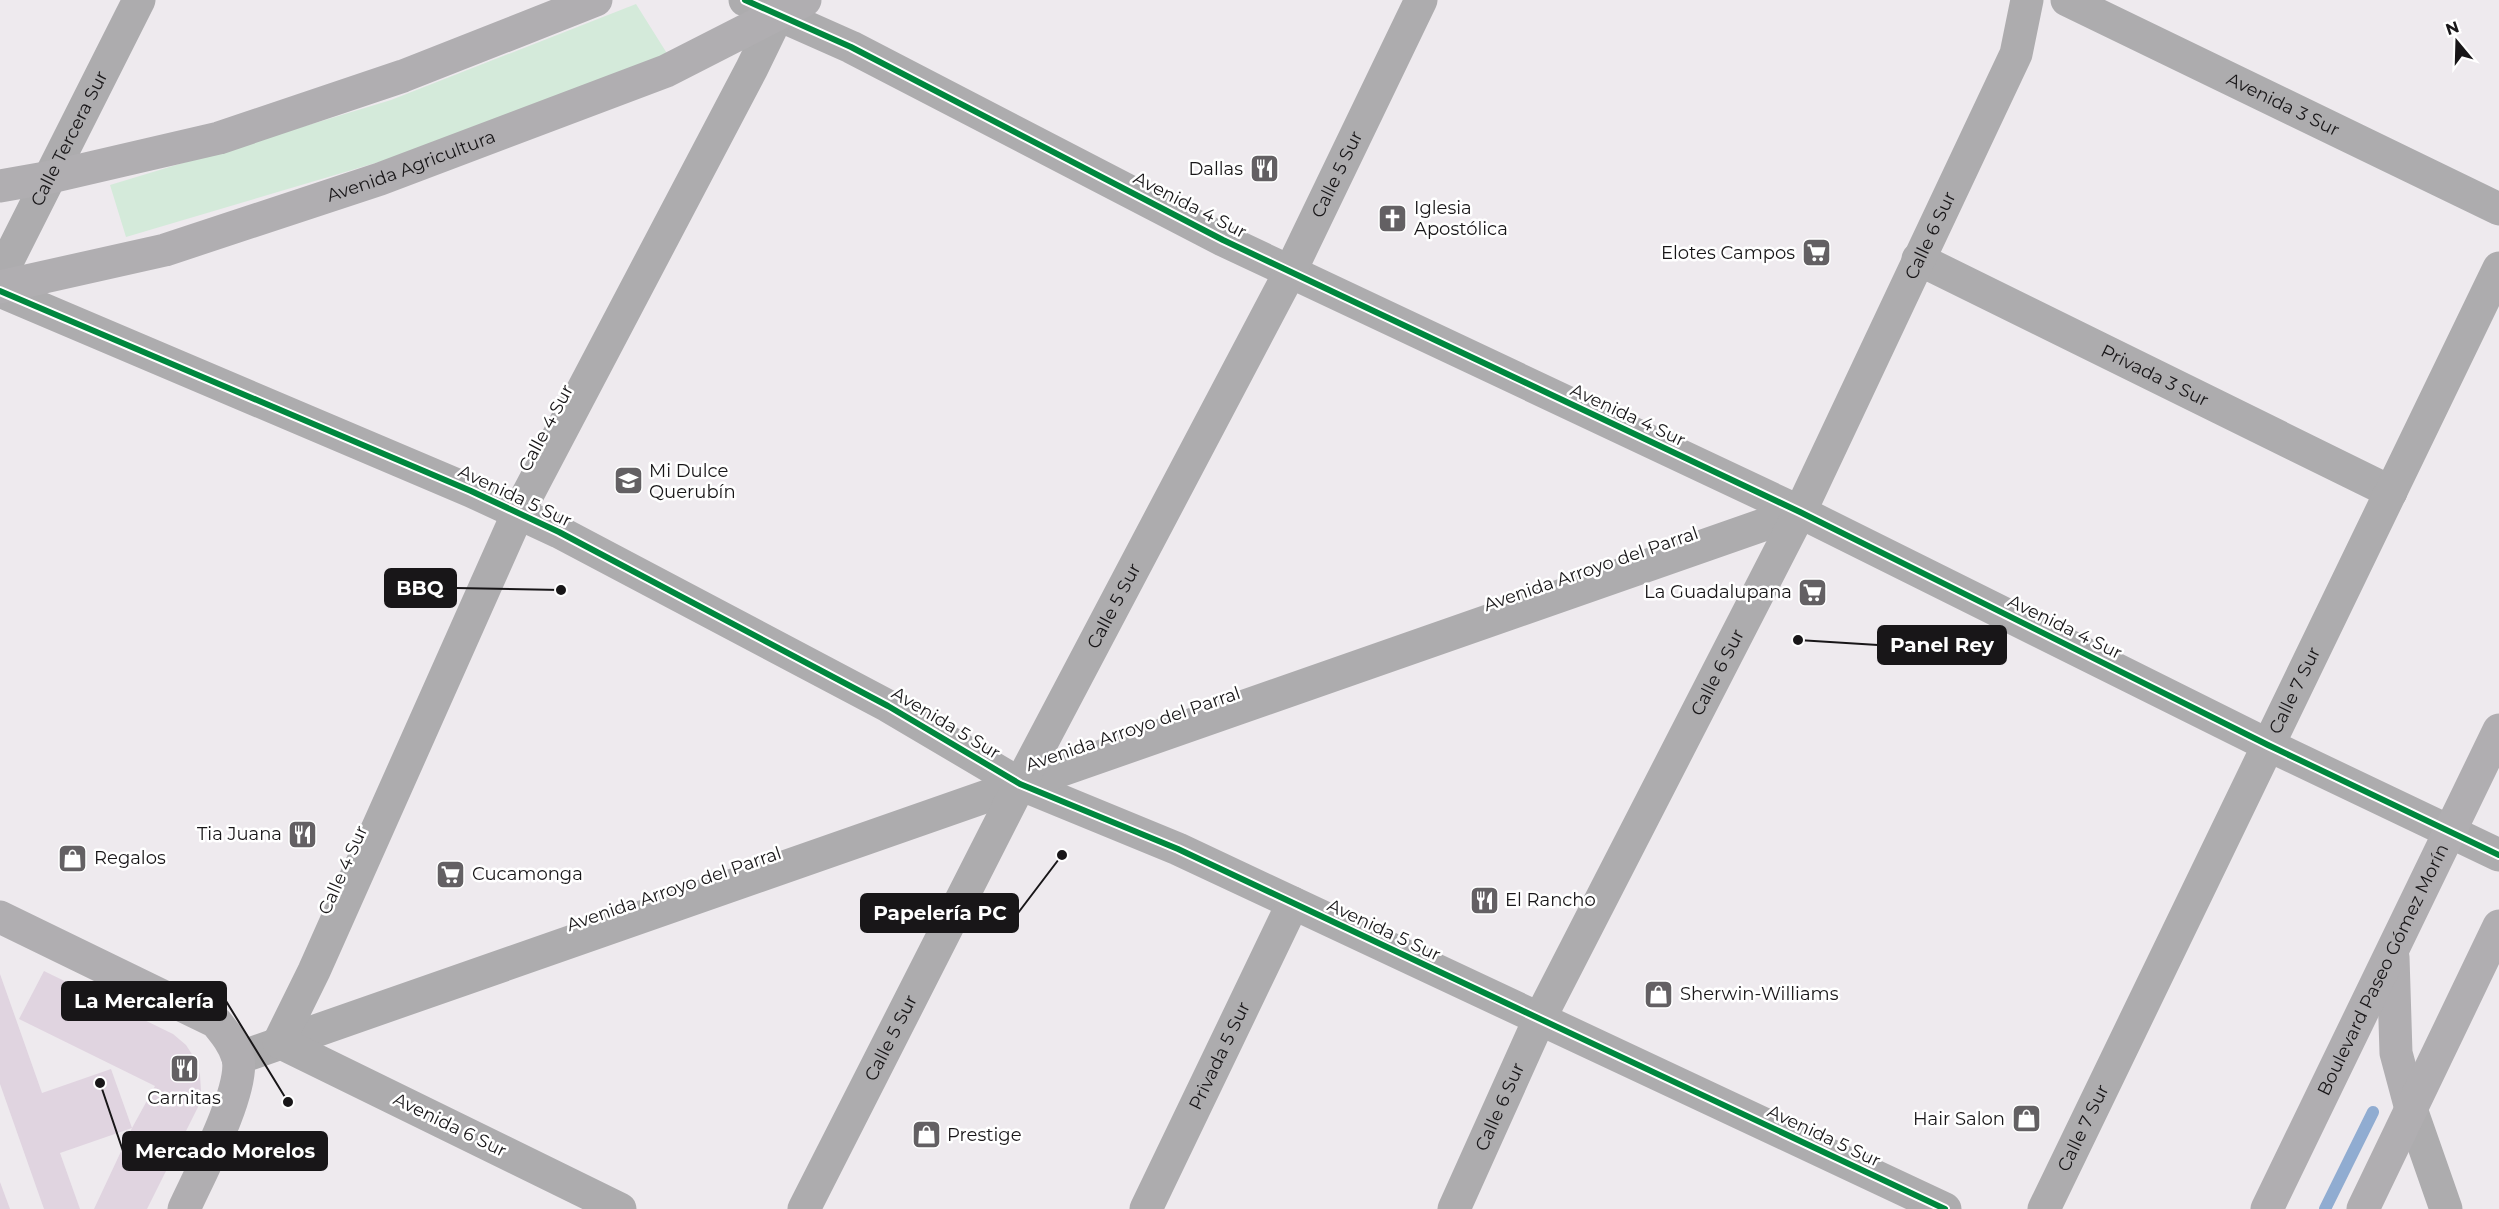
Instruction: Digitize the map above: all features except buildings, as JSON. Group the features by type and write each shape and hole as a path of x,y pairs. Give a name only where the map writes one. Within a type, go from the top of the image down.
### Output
{"main road":[{"path":"0,186 51,177 219,138 403,76 596,0"},
{"name":"Avenida Agricultura","path":"0,289 165,250 380,179 666,71 790,5"},
{"name":"Boulevard Paseo Gómez Morín","path":"2267,1209 2499,730"},
{"path":"0,917 216,1022 229,1037 237,1058 238,1075 234,1096 184,1209"},
{"path":"2363,1209 2499,926"},
{"path":"2393,949 2396,1053 2412,1109"}],"street":[{"name":"Calle Tercera Sur","path":"0,276 139,0"},
{"name":"Avenida 4 Sur","path":"745,0 790,5 851,47 1290,272 1800,512 2268,745 2499,855"},
{"name":"Calle 5 Sur","path":"804,1209 1020,784 1290,272 1421,0"},
{"name":"Calle 6 Sur","path":"1454,1209 1539,1020 1800,512 2016,54 2027,0"},
{"name":"Avenida 3 Sur","path":"2067,0 2499,209"},
{"name":"Calle 4 Sur","path":"279,1042 319,960 518,513 790,5"},
{"name":"Privada 3 Sur","path":"1918,259 2391,492"},
{"name":"Calle 7 Sur","path":"2044,1209 2499,268"},
{"name":"Avenida 5 Sur","path":"0,289 559,532 888,706 1020,784 1179,849 1945,1209"},
{"name":"Avenida Arroyo del Parral","path":"237,1058 1800,512"},
{"name":"Privada 5 Sur","path":"1146,1209 1293,903"},
{"name":"Avenida 6 Sur","path":"279,1042 620,1209"},
{"path":"2412,1109 2446,1209"}],"green space":[{"path":"636,4 668,55 406,154 126,237 110,185 391,100"}],"waterway":[{"path":"2325,1209 2373,1112"}],"cycle path":[{"path":"745,0 851,47 1223,240 1800,512 2268,745 2499,855"},
{"path":"0,291 471,491 559,532 888,706 1020,784 1178,849 1945,1209"}],"place":[{"name":"Dallas","path":"1264,169"},
{"name":"Iglesia Apostólica","path":"1393,218"},
{"name":"Elotes Campos","path":"1816,253"},
{"name":"Mi Dulce Querubín","path":"628,481"},
{"name":"BBQ","path":"561,590"},
{"name":"La Guadalupana","path":"1813,592"},
{"name":"Panel Rey","path":"1798,640"},
{"name":"Tia Juana","path":"303,834"},
{"name":"Papelería PC","path":"1062,855"},
{"name":"Regalos","path":"73,858"},
{"name":"Cucamonga","path":"451,874"},
{"name":"El Rancho","path":"1484,900"},
{"name":"Sherwin-Williams","path":"1659,994"},
{"name":"Carnitas","path":"184,1069"},
{"name":"Mercado Morelos","path":"100,1083"},
{"name":"La Mercalería","path":"288,1102"},
{"name":"Hair Salon","path":"2026,1119"},
{"name":"Prestige","path":"926,1135"}]}
